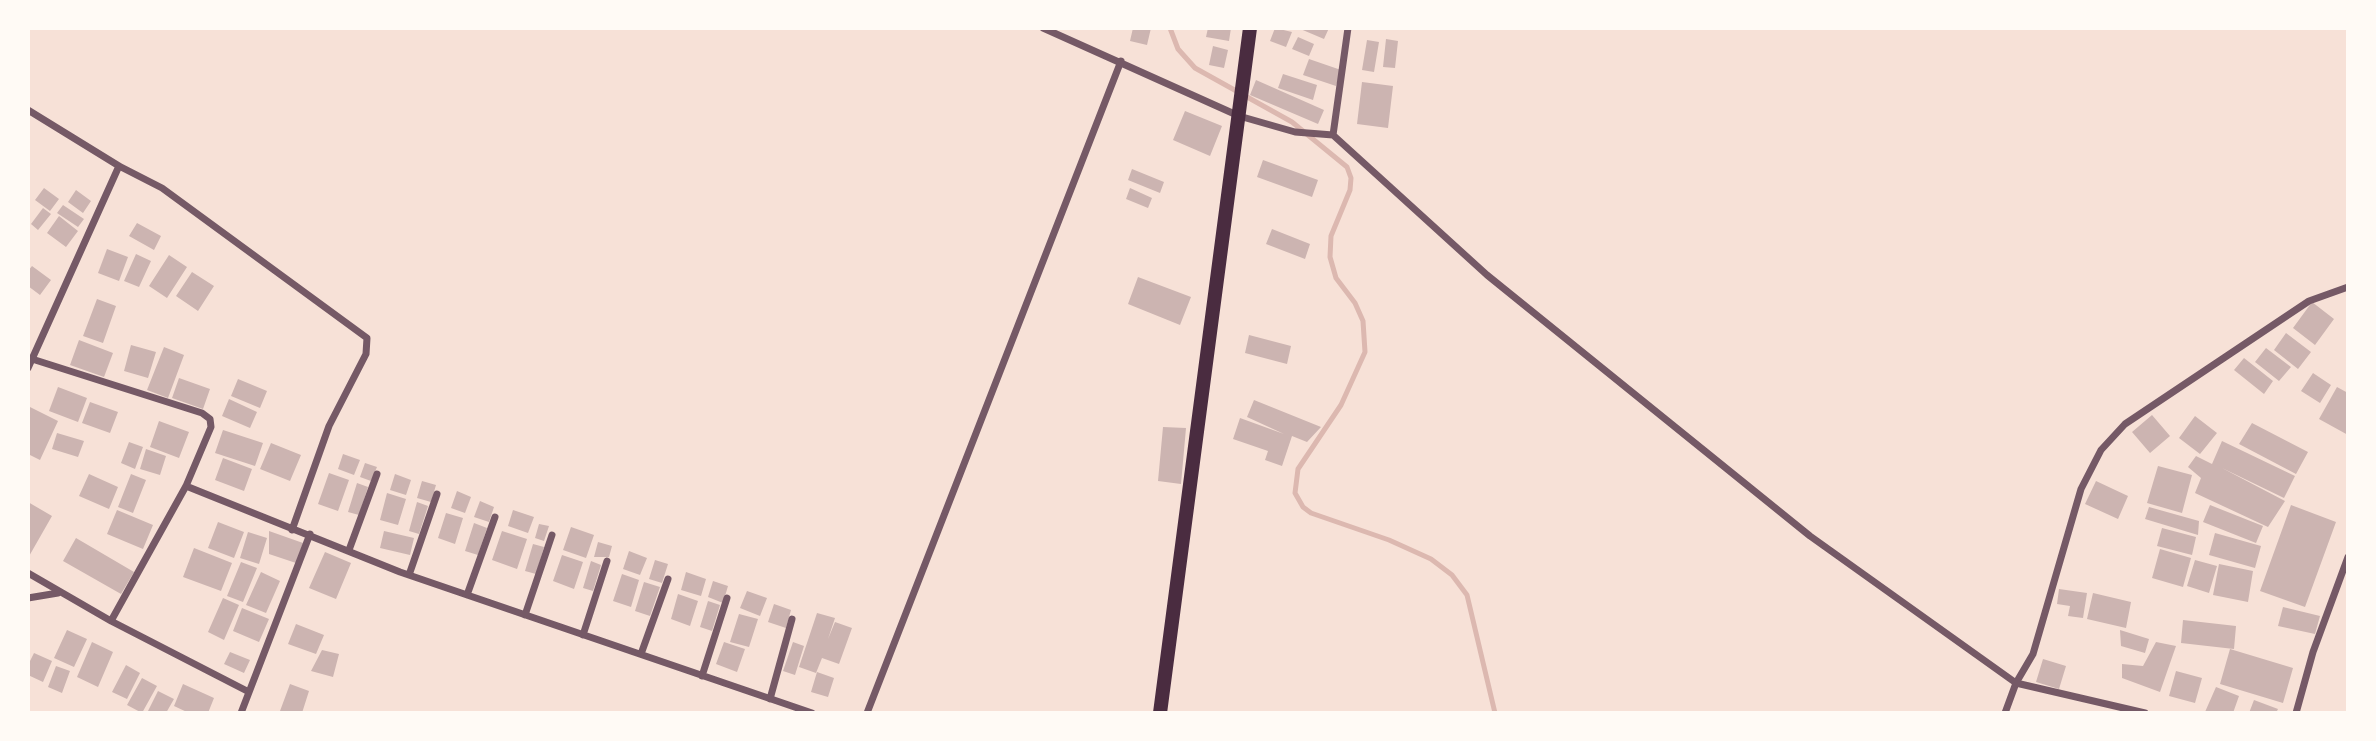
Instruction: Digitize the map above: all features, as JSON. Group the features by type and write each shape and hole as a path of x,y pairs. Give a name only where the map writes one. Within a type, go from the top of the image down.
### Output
{"highway":[{"path":"1160,713 1250,28"}],"street":[{"path":"1043,28 1295,132 1333,135 1488,275 1810,536 2016,683 2145,713"},
{"path":"1333,135 1348,28"},
{"path":"867,713 1121,61"},
{"path":"28,110 119,166 162,188 367,338 366,354 329,426 292,530"},
{"path":"28,368 119,166"},
{"path":"2005,713 2016,683 2033,654 2081,489 2101,450 2125,424 2309,301 2348,287"},
{"path":"32,359 202,413 209,419 209,435 186,486 111,621"},
{"path":"349,550 377,474"},
{"path":"186,486 410,575 812,713"},
{"path":"410,575 437,494"},
{"path":"467,595 495,517"},
{"path":"241,713 310,534"},
{"path":"525,615 552,535"},
{"path":"2296,713 2313,652 2348,557"},
{"path":"583,635 607,561"},
{"path":"28,573 111,621 249,692"},
{"path":"641,654 668,579"},
{"path":"28,598 59,593"},
{"path":"702,676 727,598"},
{"path":"771,699 792,619"}],"building":[{"path":"1133,28 1151,28 1147,45 1130,41"},
{"path":"1208,28 1231,28 1229,41 1206,37"},
{"path":"1275,28 1292,32 1286,47 1270,41"},
{"path":"1298,28 1329,28 1324,39"},
{"path":"1298,37 1314,44 1309,56 1292,49"},
{"path":"1386,39 1398,41 1395,68 1383,67"},
{"path":"1367,40 1379,42 1374,72 1362,70"},
{"path":"1213,46 1228,50 1224,68 1209,65"},
{"path":"1309,59 1341,70 1336,86 1303,75"},
{"path":"1283,74 1317,85 1313,100 1278,88"},
{"path":"1256,80 1324,110 1318,124 1250,95"},
{"path":"1362,82 1393,86 1388,128 1357,124"},
{"path":"1185,111 1222,126 1210,156 1173,140"},
{"path":"1263,160 1318,180 1312,197 1257,177"},
{"path":"1132,169 1164,182 1160,193 1128,180"},
{"path":"44,188 59,199 50,211 35,200"},
{"path":"1130,188 1152,198 1148,208 1126,199"},
{"path":"76,190 91,201 83,213 68,202"},
{"path":"63,205 84,219 78,227 57,213"},
{"path":"43,208 51,214 38,230 31,224"},
{"path":"59,216 78,231 66,247 47,233"},
{"path":"137,223 161,236 154,250 129,236"},
{"path":"1272,229 1310,244 1305,259 1266,244"},
{"path":"107,249 128,257 119,281 98,273"},
{"path":"136,254 151,261 139,287 124,281"},
{"path":"169,255 187,267 167,298 149,286"},
{"path":"32,266 51,280 40,295 28,286 28,271"},
{"path":"192,272 214,286 198,311 176,296"},
{"path":"1138,277 1191,297 1180,325 1128,304"},
{"path":"97,299 116,306 103,343 83,336"},
{"path":"2312,302 2334,319 2315,345 2293,328"},
{"path":"2286,333 2311,352 2298,369 2274,350"},
{"path":"1249,335 1291,346 1287,364 1245,353"},
{"path":"79,340 113,353 104,377 70,365"},
{"path":"131,345 156,352 148,378 124,371"},
{"path":"164,347 184,355 168,398 147,390"},
{"path":"2266,348 2291,367 2279,381 2255,362"},
{"path":"2244,358 2273,381 2264,394 2234,370"},
{"path":"2313,373 2331,385 2320,403 2301,391"},
{"path":"179,378 210,389 203,409 172,398"},
{"path":"238,379 267,391 260,408 231,396"},
{"path":"58,387 87,398 78,422 49,411"},
{"path":"2337,387 2348,393 2348,435 2319,419"},
{"path":"229,399 257,412 250,428 222,416"},
{"path":"1254,400 1321,427 1307,442 1292,436 1282,466 1265,460 1268,451 1233,439 1240,418 1284,434 1247,417"},
{"path":"90,402 118,412 110,433 82,423"},
{"path":"28,406 58,421 40,460 28,454"},
{"path":"2152,415 2170,436 2150,453 2132,432"},
{"path":"2195,416 2217,433 2200,454 2179,438"},
{"path":"159,421 189,432 179,458 150,447"},
{"path":"2252,423 2308,452 2296,474 2239,444"},
{"path":"1163,427 1186,428 1181,484 1158,481"},
{"path":"223,430 263,443 255,466 215,453"},
{"path":"57,433 84,441 78,457 52,449"},
{"path":"2222,441 2295,476 2284,498 2222,468 2285,501 2268,527 2195,493 2201,478 2188,467 2196,456 2212,464"},
{"path":"129,442 143,447 135,469 121,463"},
{"path":"271,443 301,455 290,481 260,469"},
{"path":"146,449 166,456 160,475 140,469"},
{"path":"343,454 360,460 354,475 338,469"},
{"path":"223,458 252,469 244,491 215,480"},
{"path":"365,463 377,467 371,481 360,477"},
{"path":"2158,466 2192,475 2182,513 2147,503"},
{"path":"329,473 349,480 338,511 318,504"},
{"path":"89,474 118,487 109,509 79,496"},
{"path":"131,474 146,480 133,513 118,507"},
{"path":"395,474 411,480 406,495 390,490"},
{"path":"422,481 436,485 431,502 417,498"},
{"path":"2096,481 2128,496 2118,519 2085,504"},
{"path":"357,483 368,487 359,515 348,512"},
{"path":"457,491 471,497 465,513 451,508"},
{"path":"387,493 406,499 398,525 380,520"},
{"path":"480,501 494,507 489,522 474,517"},
{"path":"28,502 52,516 28,558"},
{"path":"417,502 428,506 419,534 409,531"},
{"path":"2210,505 2263,526 2256,543 2203,522"},
{"path":"2291,505 2336,522 2305,607 2260,591"},
{"path":"2149,507 2199,521 2198,535 2145,519"},
{"path":"117,510 153,525 143,549 107,534"},
{"path":"513,510 534,517 528,533 508,526"},
{"path":"446,513 463,518 455,544 438,538"},
{"path":"218,522 244,532 234,558 208,548"},
{"path":"474,523 487,528 478,555 465,551"},
{"path":"539,524 549,526 544,541 535,538"},
{"path":"571,527 594,535 586,558 563,550"},
{"path":"2162,528 2196,537 2192,555 2157,546"},
{"path":"269,531 303,543 296,563 269,554"},
{"path":"384,531 414,538 410,555 380,548"},
{"path":"502,531 527,539 517,569 492,560"},
{"path":"248,532 267,538 259,564 240,558"},
{"path":"2215,533 2261,546 2255,568 2209,555"},
{"path":"76,538 134,572 121,594 63,561"},
{"path":"598,542 612,546 609,557 594,557"},
{"path":"533,544 544,547 536,574 525,571"},
{"path":"194,548 232,563 221,591 183,577"},
{"path":"2160,549 2191,558 2183,587 2152,578"},
{"path":"629,551 647,558 640,575 623,569"},
{"path":"325,552 351,563 336,599 309,588"},
{"path":"562,555 583,562 574,589 553,581"},
{"path":"655,560 668,564 662,583 649,579"},
{"path":"2195,560 2217,566 2209,593 2187,586"},
{"path":"591,561 601,565 593,591 583,588"},
{"path":"241,562 257,568 243,602 227,596"},
{"path":"2219,564 2253,571 2248,602 2213,595"},
{"path":"261,572 280,581 266,613 246,605"},
{"path":"686,572 706,579 701,596 681,590"},
{"path":"622,574 639,580 631,607 613,601"},
{"path":"713,581 728,586 723,603 708,597"},
{"path":"644,582 660,587 650,616 635,611"},
{"path":"2059,589 2087,593 2083,618 2068,616 2070,606 2057,604"},
{"path":"747,591 767,598 760,616 740,608"},
{"path":"2093,593 2131,602 2126,628 2087,619"},
{"path":"678,594 698,601 690,626 671,619"},
{"path":"223,598 239,605 224,640 208,632"},
{"path":"708,601 720,605 712,631 700,627"},
{"path":"774,604 791,610 786,628 768,622"},
{"path":"2283,607 2320,616 2315,634 2278,626"},
{"path":"242,608 269,619 259,642 233,631"},
{"path":"817,613 835,618 828,639 835,622 852,628 839,664 822,658 816,673 799,667"},
{"path":"739,614 758,619 749,647 730,642"},
{"path":"2183,620 2236,626 2234,649 2181,643"},
{"path":"296,624 324,635 316,654 288,644"},
{"path":"67,630 87,639 74,667 54,658"},
{"path":"2120,630 2149,639 2145,653 2121,646"},
{"path":"92,642 113,652 98,687 77,677"},
{"path":"724,642 745,649 737,672 716,664"},
{"path":"793,642 804,646 795,675 783,671"},
{"path":"2156,642 2176,646 2160,692 2122,678 2122,664 2143,666"},
{"path":"2230,649 2293,668 2283,703 2220,684"},
{"path":"322,650 339,654 333,677 311,671"},
{"path":"230,652 250,660 244,673 224,664"},
{"path":"34,653 52,661 43,682 28,675 28,665"},
{"path":"2043,659 2066,666 2059,689 2036,682"},
{"path":"126,665 140,673 127,699 112,692"},
{"path":"56,666 70,671 62,693 48,687"},
{"path":"2176,671 2202,678 2195,703 2169,696"},
{"path":"817,672 834,678 828,697 811,692"},
{"path":"142,678 157,686 142,713 127,705"},
{"path":"183,684 214,698 208,713 189,713 174,706"},
{"path":"290,684 309,691 302,713 280,711"},
{"path":"2216,687 2239,696 2233,713 2205,712"},
{"path":"158,691 174,699 166,713 147,713"},
{"path":"2254,700 2278,709 2276,713 2249,713"}],"waterway":[{"path":"1170,28 1178,49 1195,68 1292,122 1347,167 1351,178 1350,190 1331,236 1330,257 1336,278 1355,303 1363,321 1365,352 1341,405 1298,469 1295,493 1303,507 1311,513 1389,540 1431,559 1452,575 1467,595 1495,713"}]}
